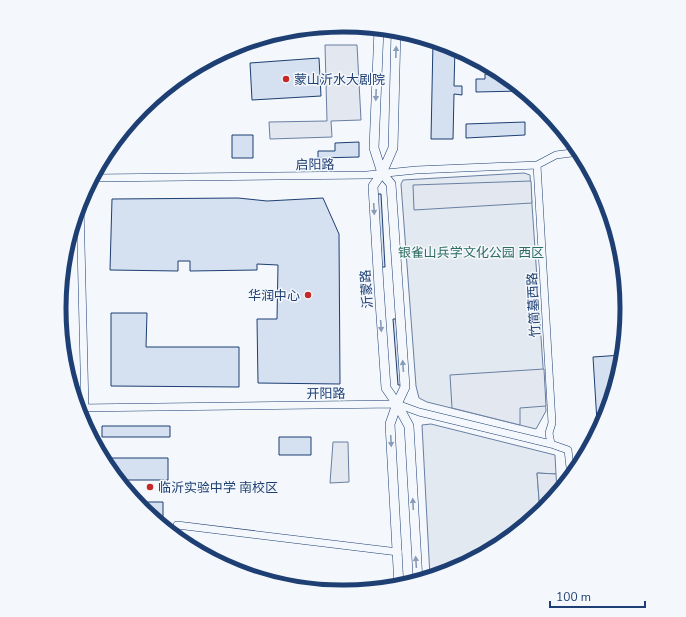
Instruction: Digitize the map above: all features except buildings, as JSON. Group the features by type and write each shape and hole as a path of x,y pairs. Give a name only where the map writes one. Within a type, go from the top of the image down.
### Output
{"main road":[{"path":"379,34 374,148 382,173 391,184 405,387 390,424 399,580"},
{"name":"沂蒙路","path":"396,37 393,148 382,173 372,186 386,388 397,404 408,426 418,575"}],"street":[{"path":"537,165 556,155 572,153"},
{"name":"启阳路","path":"100,178 363,175 416,170 537,165"},
{"name":"竹简墓西路","path":"537,165 552,423 549,433 551,444"},
{"path":"80,223 82,399"},
{"name":"开阳路","path":"86,408 397,404 419,412 551,444 568,450 569,467"},
{"path":"177,525 398,552"}],"green space":[{"name":"银雀山兵学文化公园 西区","path":"524,173 530,175 546,411 536,429 427,402 419,398 416,386 401,184 403,180"},
{"path":"431,424 555,455 556,474 537,473 539,504 511,528 481,548 449,564 430,571 422,425"}],"shaded area":[{"path":"325,45 357,45 361,120 331,121 332,137 270,139 269,122 327,121"},
{"path":"531,181 532,203 414,210 413,185"},
{"path":"544,369 546,406 520,408 520,425 452,408 450,375"},
{"path":"333,442 348,442 349,482 330,483"},
{"path":"537,473 556,474 557,484 539,504"}],"place":[{"name":"蒙山沂水大剧院","path":"286,79"},
{"name":"华润中心","path":"308,295"},
{"name":"临沂实验中学 南校区","path":"150,487"}]}
